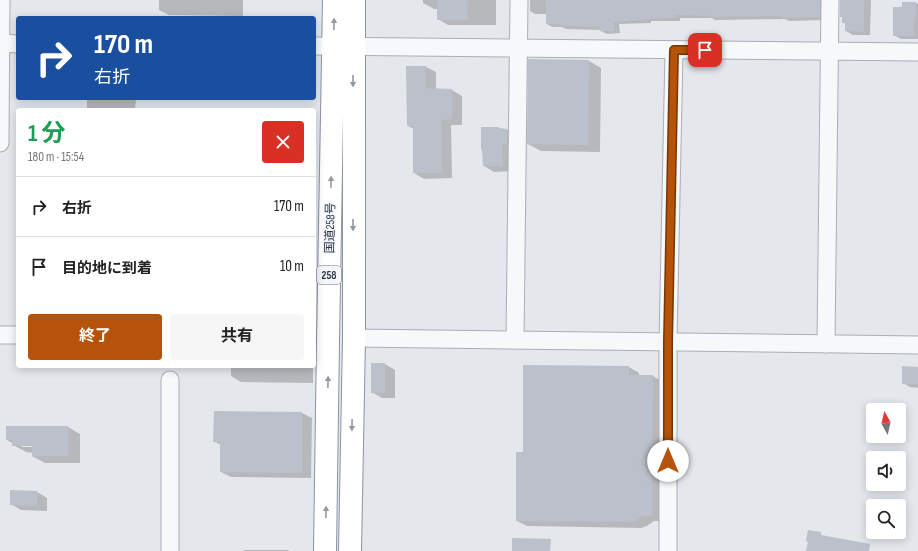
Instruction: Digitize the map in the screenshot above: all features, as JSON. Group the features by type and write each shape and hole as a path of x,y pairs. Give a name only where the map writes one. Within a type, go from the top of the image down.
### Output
{"highway":[{"name":"国道258号","path":"325,551 321,340 334,46 334,0"},
{"name":"国道258号","path":"350,551 354,338 334,46 354,0"}],"street":[{"path":"0,143 1,0"},
{"path":"515,340 519,0"},
{"path":"826,344 830,0"},
{"path":"0,43 16,44"},
{"path":"334,46 918,52"},
{"path":"668,551 668,342 674,50"},
{"path":"0,335 16,335"},
{"path":"354,338 918,345"},
{"path":"170,380 170,551"}],"building":[{"path":"437,0 467,0 468,20 437,20"},
{"path":"546,0 820,0 820,17 709,17 675,15 675,18 614,22 614,31 600,31 600,27 559,26 559,24 546,24"},
{"path":"840,0 864,0 864,32 845,31 845,23 842,23 842,17 840,17"},
{"path":"902,2 916,2 914,36 893,36 893,7 902,7"},
{"path":"528,59 589,60 588,145 527,144"},
{"path":"406,66 426,66 426,88 452,89 452,119 441,120 442,173 413,173 413,126 407,126"},
{"path":"481,127 499,127 507,129 507,144 502,144 503,166 483,166"},
{"path":"371,363 385,363 385,393 371,393"},
{"path":"523,365 629,366 629,375 653,375 652,516 643,516 630,522 516,521 516,452 523,452"},
{"path":"902,366 918,367 918,384 902,384"},
{"path":"214,411 302,412 302,473 220,472 220,442 213,442"},
{"path":"6,426 68,426 68,456 32,456 32,446 12,446 13,440 6,440"},
{"path":"10,490 37,491 37,506 10,505"},
{"path":"808,530 821,532 821,535 870,544 869,551 806,551"},
{"path":"512,538 551,539 550,551 512,551"}],"route":[{"path":"668,461 668,342 674,50 705,50"}]}
